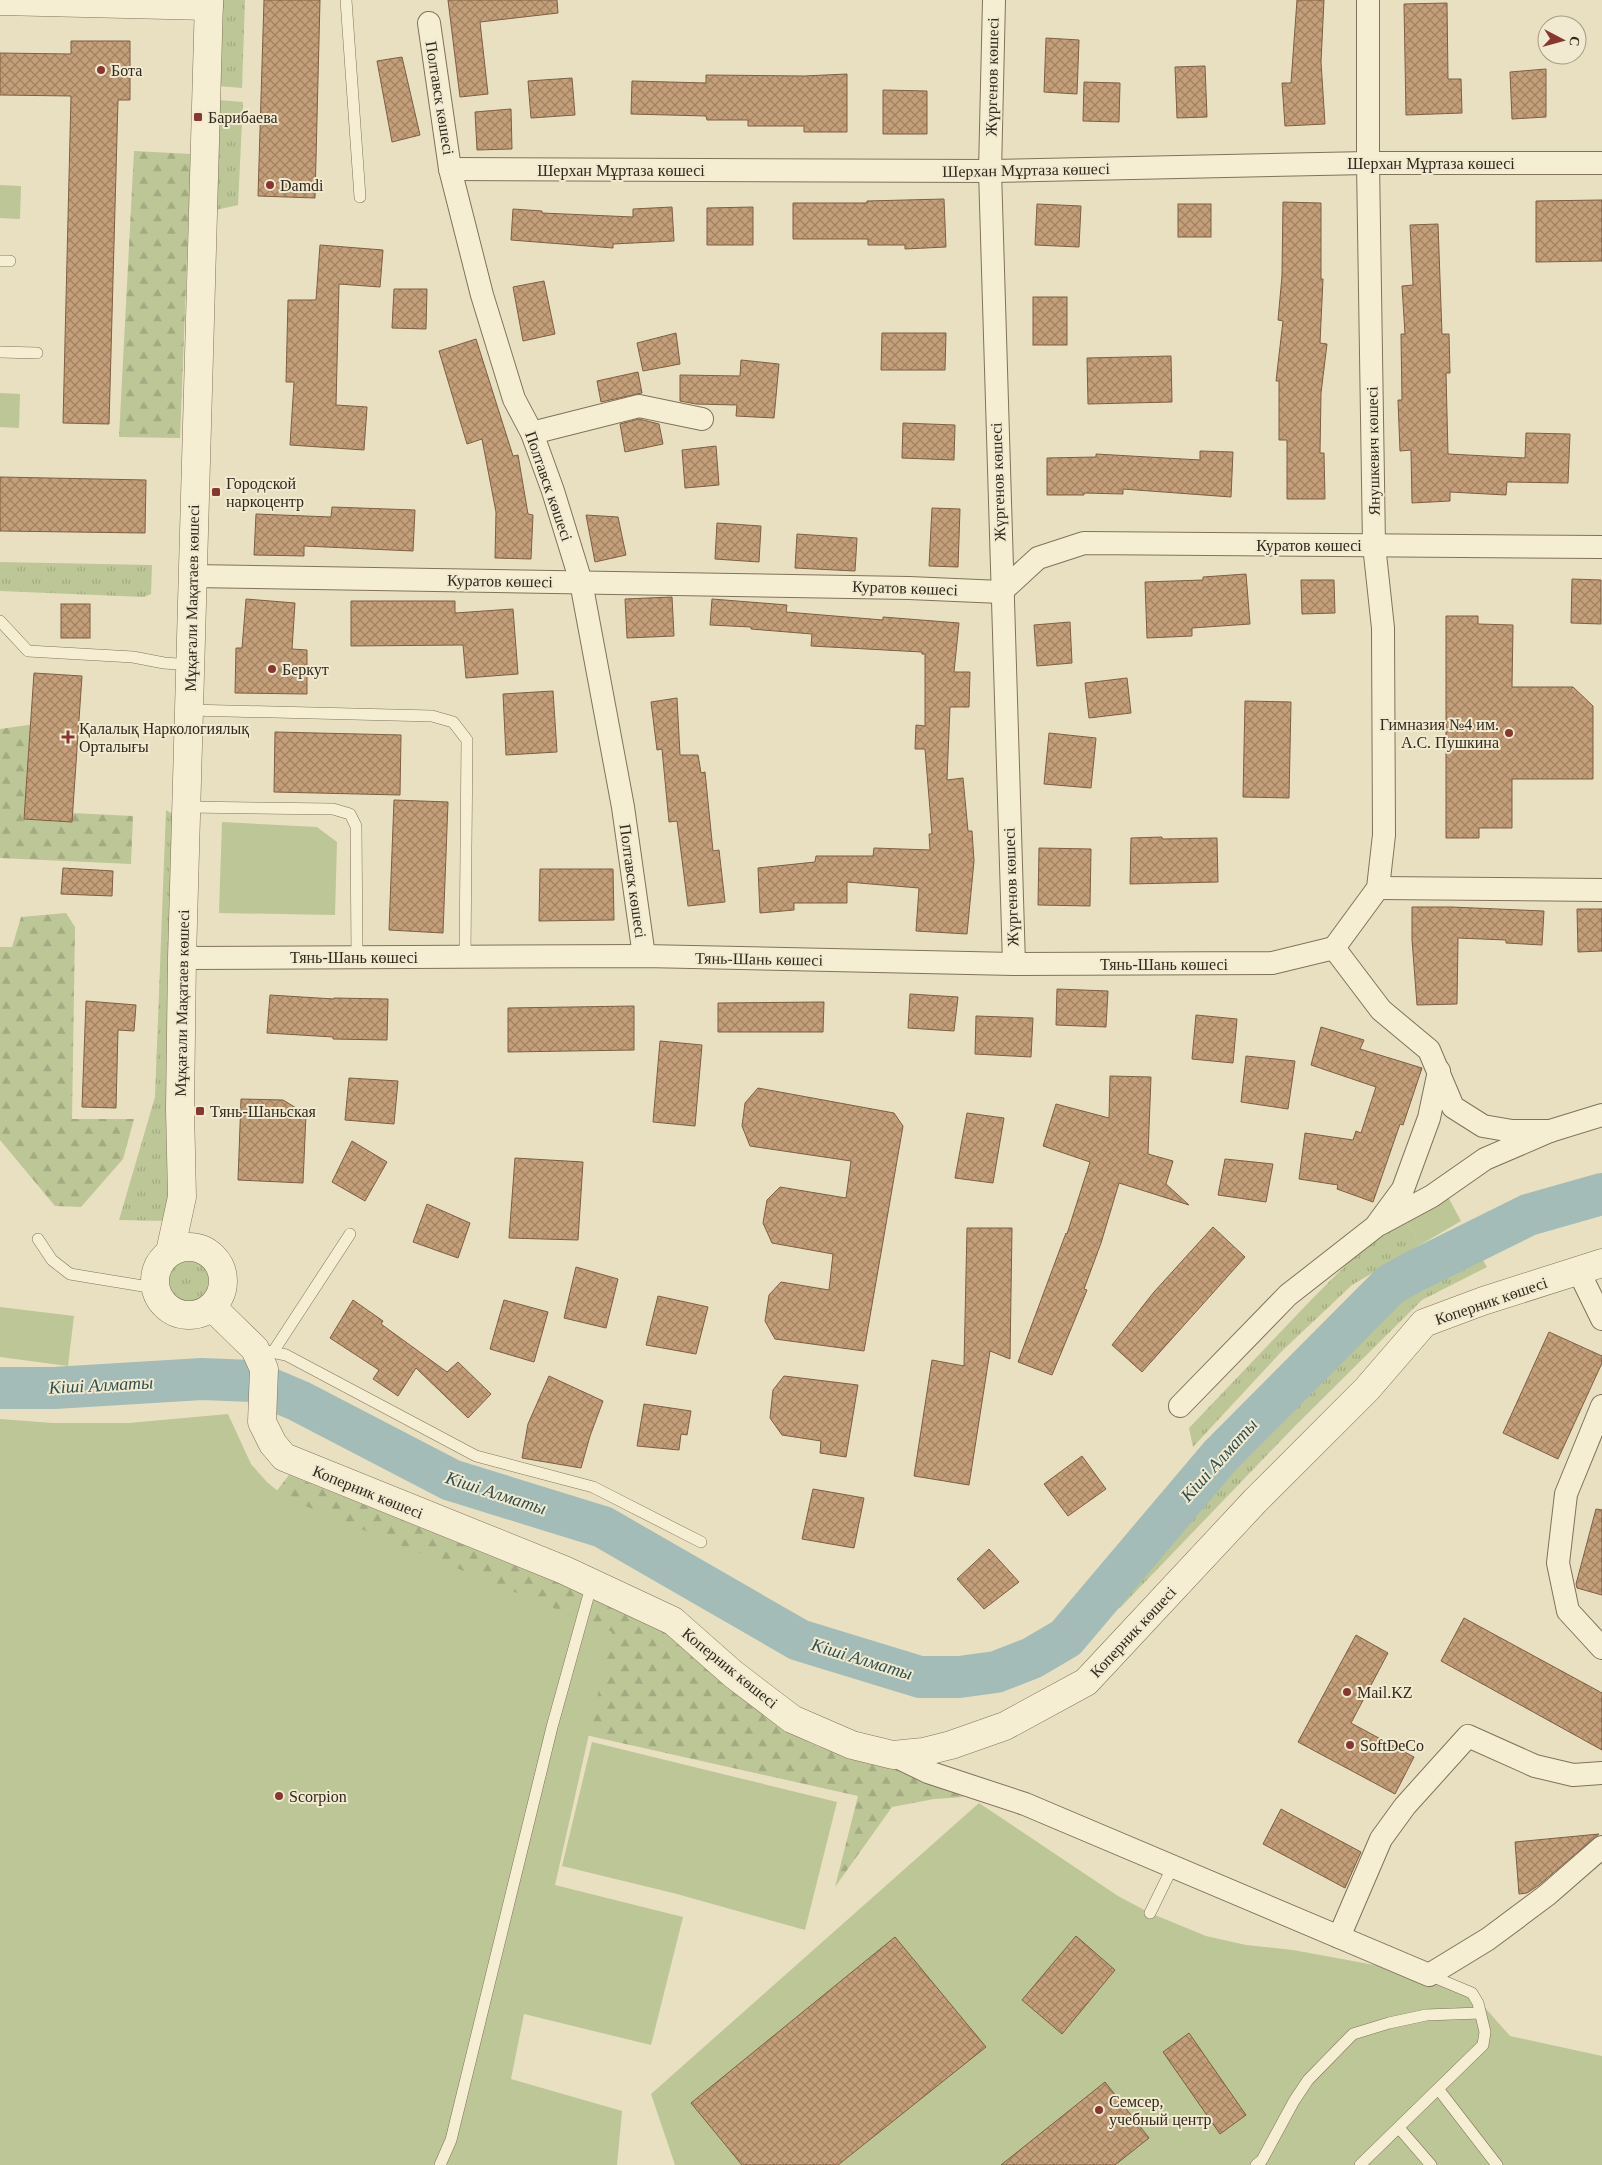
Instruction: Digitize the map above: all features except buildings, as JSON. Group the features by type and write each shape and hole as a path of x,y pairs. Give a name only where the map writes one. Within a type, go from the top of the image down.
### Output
{"street":[{"path":"0,0 209,3"},
{"name":"Жүргенов көшесі","path":"994,0 990,171 1001,592 1014,964"},
{"name":"Янушкевич көшесі","path":"1334,948 1378,888 1384,835 1383,628 1374,545 1368,163 1368,0"},
{"name":"Мұқағали Мақатаев көшесі","path":"170,1252 182,1197 180,1109 182,958 209,3"},
{"name":"Полтавск көшесі","path":"429,23 450,169 482,295 514,399 532,433 554,490 581,582 623,808 644,956"},
{"name":"Шерхан Мұртаза көшесі","path":"450,169 990,171 1368,163 1602,163"},
{"path":"532,433 639,406 702,419"},
{"name":"Куратов көшесі","path":"192,576 909,588 1001,592 1038,558 1084,543 1602,547"},
{"path":"1378,888 1602,890"},
{"path":"1334,948 1381,1010 1430,1050 1453,1107 1483,1126 1512,1131 1550,1131"},
{"name":"Тянь-Шань көшесі","path":"182,958 644,956 1014,964 1272,964 1334,948"},
{"path":"1375,1227 1403,1189 1429,1118 1439,1071"},
{"path":"1180,1406 1288,1295 1375,1227 1432,1196 1486,1159 1550,1131 1602,1115"},
{"name":"Мұқағали Мақатаев көшесі","path":"182,1197 202,1249"},
{"path":"186,1246 202,1249 213,1256 221,1268 224,1281 221,1295 212,1307 200,1314 186,1316 172,1311 161,1302 155,1288 155,1274 160,1262 170,1252 186,1246"},
{"path":"1590,1267 1602,1319"},
{"name":"Коперник көшесі","path":"264,1358 262,1412 273,1444 284,1457 592,1583 673,1621 733,1674 792,1719 852,1745 893,1755 923,1752 951,1745 1004,1726 1086,1682 1255,1501 1367,1390 1424,1324 1483,1301 1590,1267"},
{"path":"212,1307 264,1358"},
{"path":"1602,1406 1566,1494 1558,1564 1568,1611 1602,1648"},
{"path":"1339,1937 1381,1839 1405,1806 1468,1736 1535,1766 1573,1775 1602,1773"},
{"path":"893,1755 928,1772 1025,1804 1429,1975 1488,1939 1525,1912 1602,1847"}],"lane":[{"path":"346,0 360,197"},
{"path":"0,352 37,353"},
{"path":"0,621 28,651 133,657 164,663 191,665"},
{"path":"190,710 432,716 453,722 467,740 464,957"},
{"path":"187,807 333,809 350,814 356,826 357,956"},
{"path":"264,1358 350,1234"},
{"path":"38,1239 52,1260 70,1274 155,1288"},
{"path":"264,1358 286,1355 476,1456 593,1487 701,1542"},
{"path":"440,2165 451,2140 550,1737 592,1583"},
{"path":"1150,1913 1173,1866"},
{"path":"1361,2165 1483,2046 1485,2032 1478,2004 1472,1993 1429,1975"},
{"path":"1256,2165 1262,2160 1294,2101 1308,2080 1353,2034 1389,2023 1426,2015 1480,2013"},
{"path":"1439,2090 1497,2165"},
{"path":"1399,2128 1431,2165"}],"green space":[{"path":"220,0 245,0 242,88 218,86"},
{"path":"218,100 243,102 238,205 216,210"},
{"path":"134,151 191,154 180,438 119,437"},
{"path":"0,185 21,186 20,219 0,218"},
{"path":"0,393 20,394 19,428 0,427"},
{"path":"0,562 152,565 151,594 144,597 0,591"},
{"path":"35,724 24,819 71,822 72,813 133,816 131,864 0,858 0,729"},
{"path":"166,810 178,817 167,1221 119,1220 155,1097"},
{"path":"222,822 317,827 337,842 335,915 219,913"},
{"path":"66,913 75,927 72,1119 134,1119 123,1159 81,1207 55,1206 0,1140 0,947 12,947 21,917"},
{"path":"1447,1195 1461,1221 1420,1245 1405,1219"},
{"path":"1405,1219 1420,1245 1352,1285 1282,1351 1193,1447 1189,1428 1357,1254"},
{"path":"1476,1248 1487,1267 1422,1300 1293,1428 1120,1608 1107,1598 1223,1464 1414,1282"},
{"path":"185,1257 195,1257 209,1264 216,1278 216,1288 209,1302 195,1309 185,1309 175,1305 168,1298 164,1288 164,1278 168,1268 175,1261"},
{"path":"0,1307 74,1316 68,1366 0,1357"},
{"path":"228,1414 251,1464 267,1482 286,1498 612,1632 555,1885 683,1917 651,2045 524,2014 511,2079 622,2111 617,2165 0,2165 0,1419 53,1423 129,1423"},
{"path":"289,1475 661,1624 774,1721 816,1746 893,1768 964,1797 934,1799 892,1807 835,1887 858,1796 581,1734 272,1497"},
{"path":"592,1742 837,1802 805,1930 677,1894 562,1866"},
{"path":"979,1803 1118,1896 1150,1913 1206,1936 1246,1945 1293,1950 1429,1975 1472,1993 1510,2036 1602,2056 1602,2165 675,2165 651,2094"}],"waterway":[{"name":"Кіші Алматы","path":"0,1388 54,1388 202,1379 252,1381 299,1401 451,1480 603,1527 799,1640 920,1677 959,1677 996,1672 1032,1658 1066,1638 1220,1456 1390,1285 1528,1215 1602,1194"}],"place":[{"name":"Бота","path":"101,70"},
{"name":"Барибаева","path":"198,117"},
{"name":"Damdi","path":"270,185"},
{"name":"Городской наркоцентр","path":"216,492"},
{"name":"Беркут","path":"272,669"},
{"name":"Гимназия №4 им. А.С. Пушкина","path":"1509,733"},
{"name":"Қалалық Наркологиялық Орталығы","path":"68,737"},
{"name":"Тянь-Шаньская","path":"200,1111"},
{"name":"Mail.KZ","path":"1347,1692"},
{"name":"SoftDeCo","path":"1350,1745"},
{"name":"Scorpion","path":"279,1796"},
{"name":"Семсер, учебный центр","path":"1099,2110"}]}
